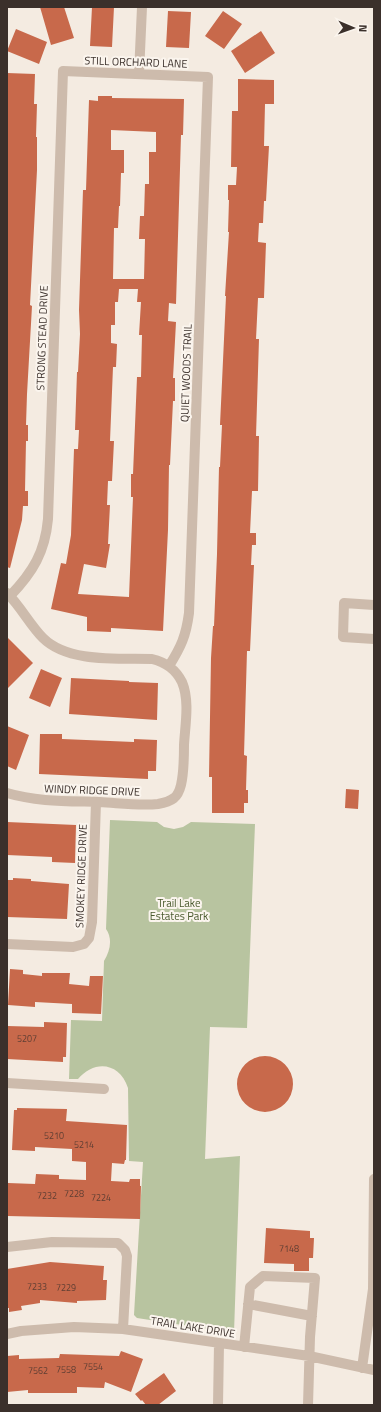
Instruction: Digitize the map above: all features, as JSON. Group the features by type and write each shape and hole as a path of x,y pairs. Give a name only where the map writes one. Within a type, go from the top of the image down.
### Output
{"street":[{"path":"139,74 142,7"},
{"name":"STILL ORCHARD LANE","path":"63,71 208,77"},
{"name":"STRONG STEAD DRIVE","path":"8,594 26,578 38,559 45,542 48,519 63,71"},
{"name":"QUIET WOODS TRAIL","path":"169,666 181,648 185,637 189,614 208,77"},
{"path":"8,594 43,638 52,646 62,651 85,657 152,658 169,666"},
{"path":"374,605 344,603 343,637 374,639"},
{"name":"WINDY RIDGE DRIVE","path":"7,793 18,797 41,800 158,804 168,802 176,797 181,785 183,774 186,707 185,692 176,673 169,666"},
{"name":"SMOKEY RIDGE DRIVE","path":"7,944 73,947 84,944 89,938 92,922 96,802"},
{"path":"7,1083 104,1089"},
{"path":"362,1368 373,1289 374,1179"},
{"path":"7,1247 52,1242 118,1243 127,1256 123,1329"},
{"path":"244,1347 250,1286 262,1276 315,1278 309,1356 308,1405"},
{"path":"248,1304 312,1316"},
{"name":"TRAIL LAKE DRIVE","path":"7,1334 21,1331 74,1327 123,1329 309,1356 374,1370"},
{"path":"218,1405 219,1344"}],"green space":[{"name":"Trail Lake Estates Park","path":"110,820 157,822 164,827 174,829 183,827 191,822 255,824 247,1028 210,1027 205,1159 240,1156 234,1333 137,1318 134,1315 143,1162 129,1161 128,1088 119,1073 106,1067 99,1066 92,1068 78,1079 69,1079 71,1020 102,1021 104,961 110,945 106,929"}],"building":[{"path":"40,7 64,7 74,38 51,45"},
{"path":"92,7 114,7 112,47 90,46"},
{"path":"168,11 191,12 189,48 166,47"},
{"path":"223,11 242,24 224,49 205,36"},
{"path":"16,29 47,42 39,64 7,51"},
{"path":"261,31 275,53 245,73 231,51"},
{"path":"7,73 35,74 34,104 37,104 37,170 26,425 28,425 28,441 26,441 25,491 28,491 28,506 23,506 22,520 10,568 7,567"},
{"path":"238,79 274,80 274,104 265,104 264,146 269,146 266,201 264,201 263,223 259,223 258,242 266,243 264,298 258,298 256,339 259,339 256,436 259,436 258,491 252,491 250,533 256,533 256,545 252,545 251,565 254,565 250,651 247,651 244,755 247,756 246,790 248,790 248,803 244,803 244,813 212,813 212,777 209,777 211,658 214,626 219,467 222,425 220,425 229,232 228,185 236,185 237,167 231,167 232,111 238,111"},
{"path":"98,96 112,96 112,98 184,99 183,135 181,135 176,304 169,303 168,321 176,322 173,378 175,378 175,401 173,401 169,465 168,530 163,631 111,628 111,632 87,631 87,617 51,609 61,563 66,564 71,535 74,449 78,449 79,430 75,430 80,334 79,310 83,190 86,190 89,100 98,101","holes":["111,130 156,132 156,152 149,152 149,184 145,184 144,216 140,216 139,239 145,239 144,279 113,279 114,228 118,228 121,173 124,173 124,150 111,150","119,289 138,289 137,302 141,302 139,335 142,335 141,377 137,377 133,474 131,474 131,497 133,497 129,597 78,594 84,564 106,568 110,544 108,544 110,505 107,505 108,481 112,481 114,441 110,441 113,367 116,367 117,344 111,343 111,325 115,325 115,302 118,302"]},
{"path":"7,637 33,663 7,689"},
{"path":"41,669 62,678 50,707 29,698"},
{"path":"71,678 158,683 157,720 69,714"},
{"path":"7,726 29,735 16,770 7,766"},
{"path":"40,734 62,734 62,739 134,742 134,739 157,740 156,771 148,771 148,779 39,774"},
{"path":"346,789 359,790 358,809 345,808"},
{"path":"7,822 76,825 75,863 52,862 52,857 7,855"},
{"path":"13,878 69,884 67,919 7,917 7,880 13,880"},
{"path":"10,969 23,970 23,974 42,976 42,973 70,973 69,984 89,986 90,976 103,976 101,1014 72,1013 72,1004 35,1002 35,1007 8,1005"},
{"path":"44,1022 67,1023 66,1057 63,1057 63,1062 7,1059 7,1026 44,1027"},
{"path":"265,1056 276,1058 285,1064 291,1073 293,1084 291,1095 285,1104 276,1110 265,1112 254,1110 245,1104 239,1095 237,1084 239,1073 245,1064 254,1058"},
{"path":"17,1108 67,1109 66,1121 127,1125 126,1160 124,1164 112,1163 111,1181 129,1182 130,1179 140,1179 140,1219 7,1216 8,1183 35,1184 36,1174 59,1175 59,1179 86,1180 86,1162 72,1161 72,1149 35,1147 35,1151 12,1150 14,1110 17,1110"},
{"path":"266,1228 310,1231 310,1238 314,1238 313,1258 309,1258 309,1271 294,1271 294,1264 264,1263"},
{"path":"50,1262 104,1266 103,1280 107,1280 106,1300 77,1301 77,1303 40,1300 40,1303 21,1306 22,1310 9,1312 9,1308 7,1308 7,1269"},
{"path":"121,1351 143,1359 131,1392 105,1382 104,1388 77,1387 77,1393 28,1393 28,1390 7,1392 7,1356 19,1355 19,1359 59,1358 60,1354 119,1356"},
{"path":"164,1373 176,1391 158,1405 146,1405 135,1394"}]}
